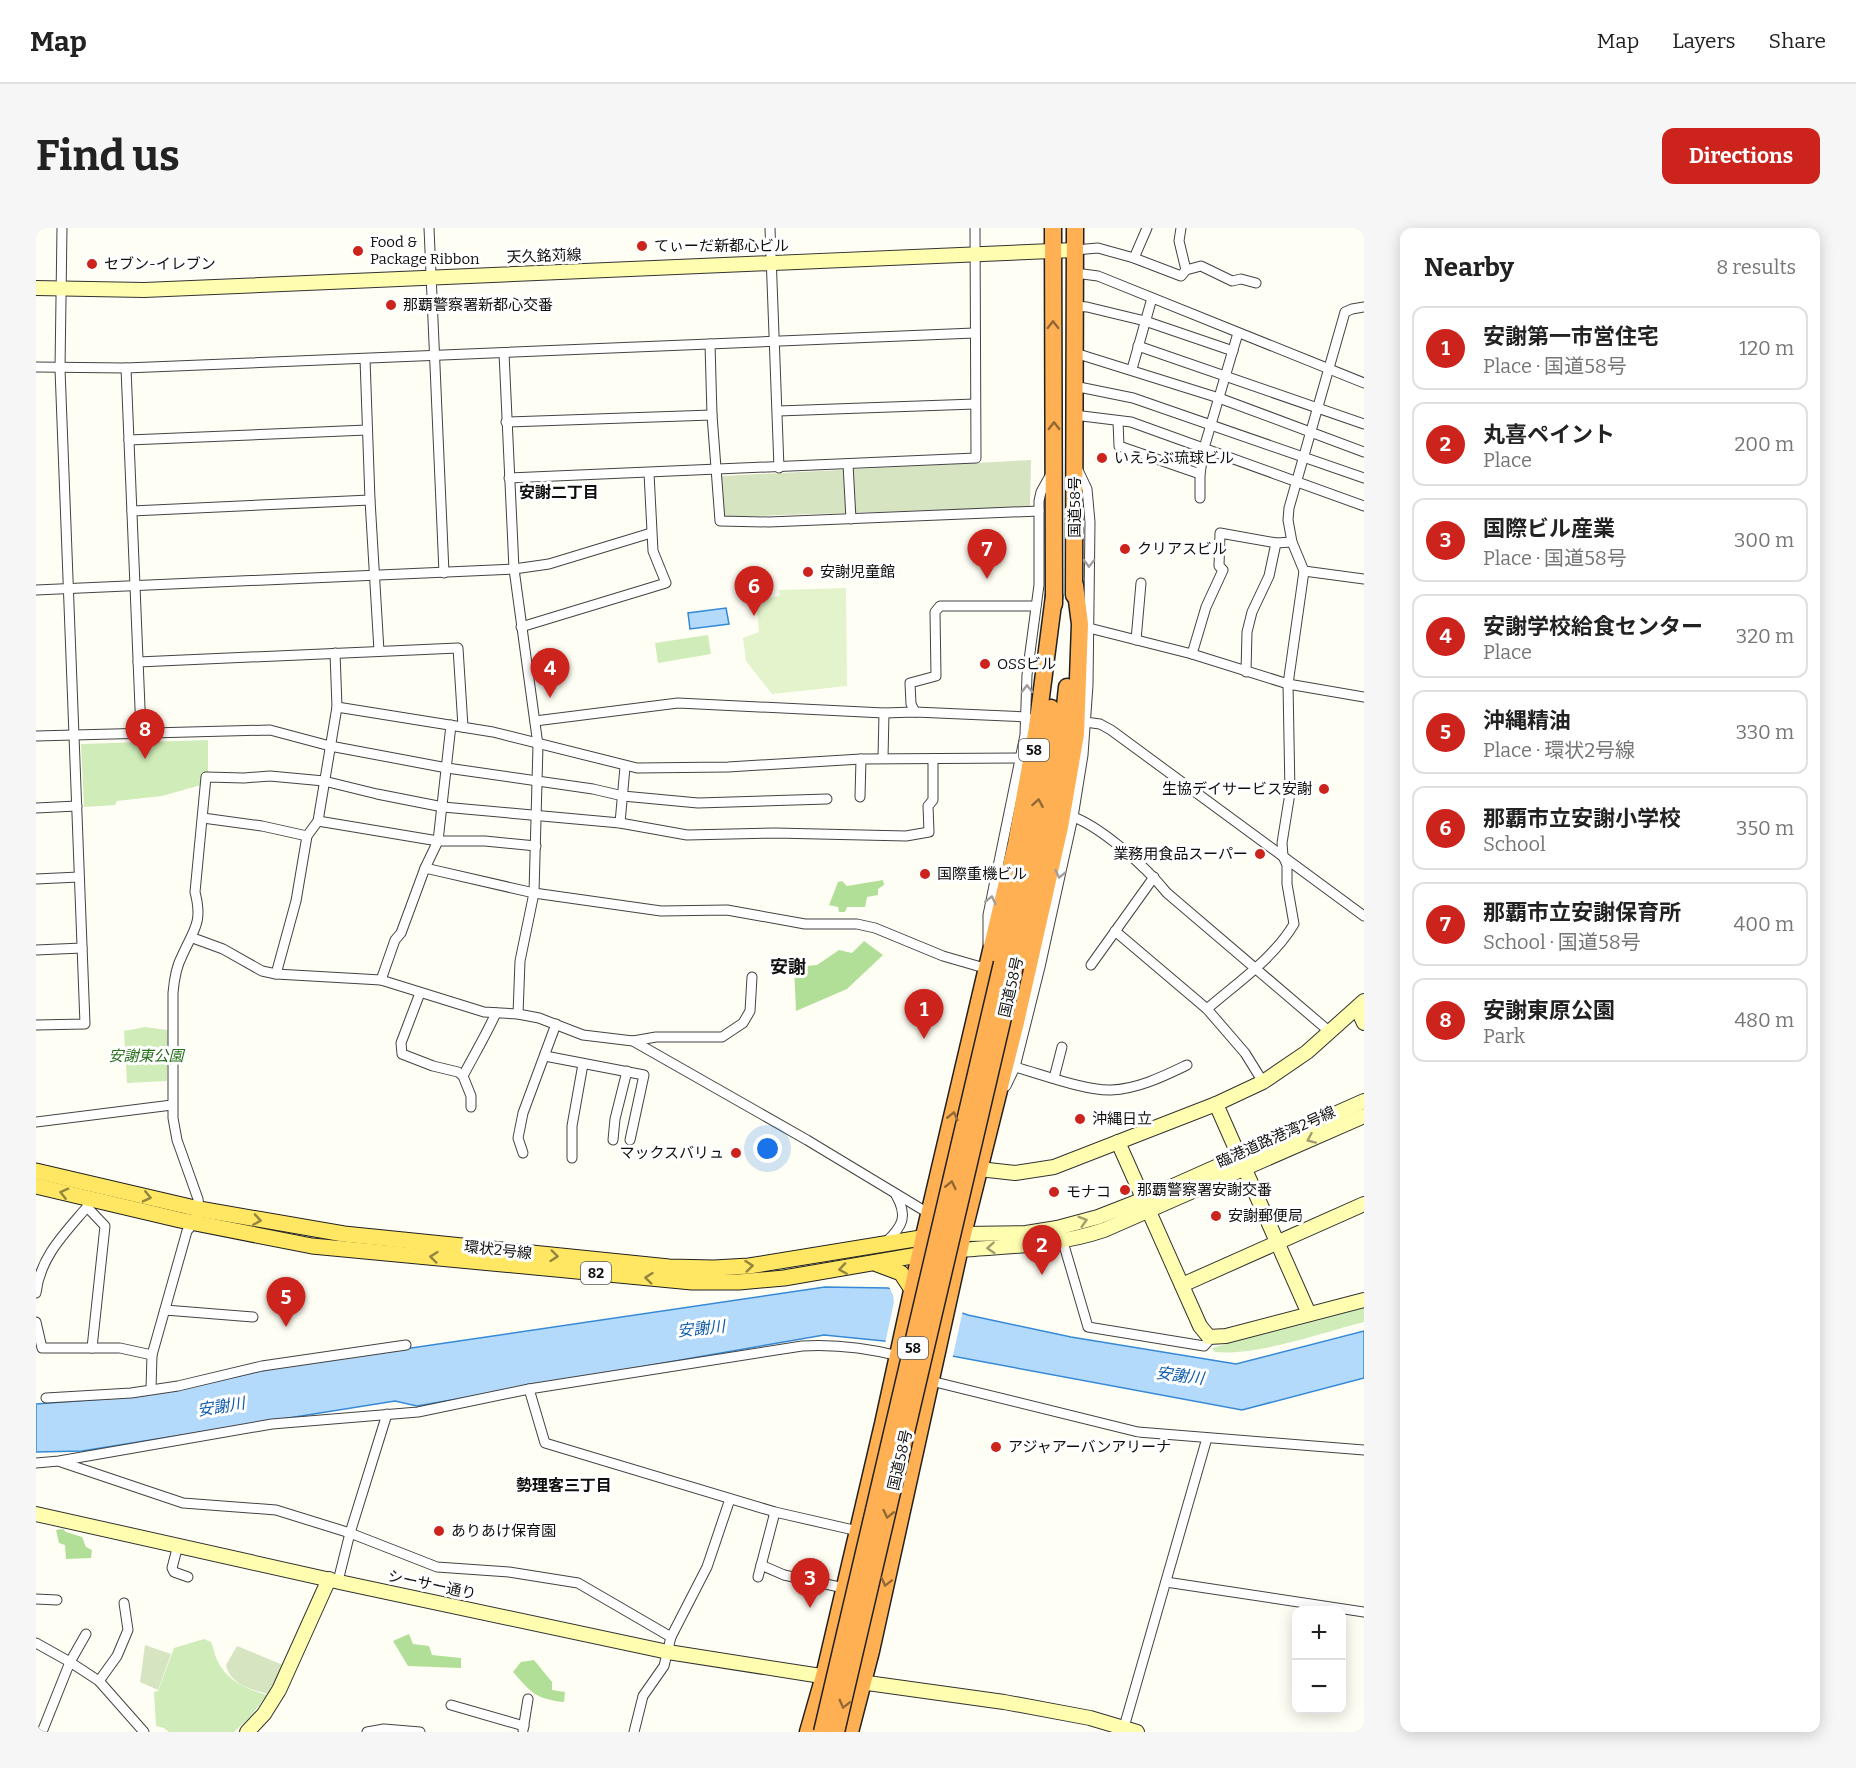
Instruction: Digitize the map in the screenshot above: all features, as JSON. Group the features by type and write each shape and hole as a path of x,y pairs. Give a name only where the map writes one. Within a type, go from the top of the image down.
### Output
{"highway":[{"name":"国道58号","path":"822,1732 1038,803 1047,750 1054,679 1053,228"},
{"name":"国道58号","path":"836,1732 999,964 1049,815 1061,746 1075,585 1075,228"},
{"name":"58","path":"850,1732 932,1381 961,1242 1016,1022 1060,827 1074,744 1080,624 1075,585"},
{"name":"58","path":"808,1732 824,1676 858,1532 900,1352 924,1236 999,964"}],"main road":[{"name":"環状2号線","path":"36,1171 91,1197"},
{"name":"環状2号線","path":"36,1186 197,1216 344,1234 669,1267 749,1266 924,1236 961,1242"},
{"name":"環状2号線","path":"197,1216 312,1246 716,1283 761,1281 875,1264 961,1242"},
{"path":"875,1264 900,1273 913,1292"}],"street":[{"path":"36,1025 85,1024 60,369 62,228"},
{"path":"429,228 444,573"},
{"path":"770,228 779,468"},
{"path":"509,478 976,458 975,228"},
{"path":"1134,258 1147,228"},
{"path":"1181,228 1179,241 1186,270"},
{"path":"1075,250 1098,248 1134,258 1181,276 1186,270 1200,266 1232,280 1241,279 1256,284"},
{"name":"天久銘苅線","path":"36,288 144,290 1075,250"},
{"path":"1075,273 1098,276 1364,383"},
{"path":"1132,369 1152,298"},
{"path":"1075,306 1145,321 1233,351"},
{"path":"1207,1009 1256,969 1294,924 1287,884 1287,865 1282,856 1282,843 1290,793 1288,684 1304,571 1292,542 1288,508 1345,312 1364,307"},
{"path":"36,367 126,368 974,333"},
{"path":"1200,498 1200,474 1204,448 1238,333"},
{"path":"710,344 712,415 720,521 769,522 1039,512"},
{"path":"1138,346 1364,424"},
{"path":"1075,352 1219,398 1310,434 1364,452"},
{"path":"504,353 514,569 538,744 539,781 534,893 520,961 518,1014"},
{"path":"365,359 379,651"},
{"path":"126,368 141,732"},
{"path":"1074,386 1133,398 1364,478"},
{"path":"778,411 975,404"},
{"path":"506,422 712,415"},
{"path":"1074,415 1131,422 1364,506"},
{"path":"1118,421 1119,446 1200,474"},
{"path":"129,440 367,430"},
{"path":"848,464 851,519"},
{"path":"994,1107 1016,1067 1071,816 1085,722 1090,522 1087,489 1075,465"},
{"path":"999,964 987,937 988,915 1014,807 1022,758 1027,717 1027,675 1039,585 1041,492 1054,469"},
{"path":"521,627 666,583 652,551 649,473"},
{"path":"132,511 370,500"},
{"path":"36,591 514,569 549,564 651,533"},
{"path":"1192,654 1206,606 1223,570 1219,566 1220,533 1276,543 1292,542"},
{"path":"1246,672 1247,632 1252,612 1269,576 1276,543"},
{"path":"1304,571 1364,579"},
{"path":"1136,640 1141,583"},
{"path":"915,712 910,683 936,676 935,612 940,606 1036,606"},
{"path":"1089,628 1192,654 1288,684 1364,697"},
{"path":"138,662 458,648 463,727"},
{"path":"276,974 296,901 307,836 318,821 337,707 335,653"},
{"path":"535,721 678,703 1027,717"},
{"path":"337,707 463,727 583,754 625,767 670,769 883,758 1022,758"},
{"path":"883,758 884,713"},
{"path":"1085,722 1100,724 1111,730 1364,916"},
{"path":"381,980 395,940 401,933 425,868 438,842 452,725"},
{"path":"36,736 270,730 330,746 447,768 593,789 623,796 698,803 827,799"},
{"path":"860,797 861,759"},
{"path":"151,1389 152,1355 187,1231 197,1216 198,1199 177,1140 172,1105 174,980 181,957 193,938 199,918 195,892 206,777 270,776 324,781 443,807 620,823 687,835 775,833 906,836 929,832 928,806 933,800 933,759"},
{"path":"620,823 625,767"},
{"path":"36,808 77,806"},
{"path":"1071,816 1105,835 1154,877 1167,892 1330,1032"},
{"path":"203,818 262,826 307,836"},
{"path":"318,821 438,842 485,841 536,846"},
{"path":"425,868 534,893 662,911 727,910 805,924 857,924 875,928 943,956 999,964"},
{"path":"36,879 79,877"},
{"path":"1091,964 1154,877"},
{"path":"1115,931 1207,1009 1245,1053 1263,1082"},
{"path":"193,938 223,950 262,971 276,974 381,980 484,1012 539,1018 583,1035 633,1041 656,1037 722,1037 743,1023 750,1011 752,977"},
{"path":"36,950 82,948"},
{"path":"420,993 401,1043 402,1054 433,1066 458,1072 463,1076 471,1096 471,1107"},
{"path":"979,1169 1015,1173 1044,1169 1215,1104 1263,1082 1307,1052 1360,1004"},
{"path":"1360,1004 1364,1023"},
{"path":"463,1076 478,1046 486,1036 496,1013"},
{"path":"523,1153 518,1138 523,1113 556,1024"},
{"path":"633,1041 807,1140 930,1214 961,1242"},
{"path":"1054,1078 1062,1047"},
{"path":"545,1056 644,1076 630,1140"},
{"path":"572,1158 572,1126 583,1064"},
{"path":"1016,1067 1110,1090 1142,1084 1187,1065"},
{"path":"613,1140 615,1119 627,1071"},
{"name":"臨港道路港湾2号線","path":"961,1242 1063,1242 1104,1230 1146,1205 1241,1163 1364,1101"},
{"path":"1215,1104 1309,1314"},
{"path":"36,1122 172,1105"},
{"name":"臨港道路港湾2号線","path":"1241,1163 1364,1116"},
{"path":"1118,1142 1204,1332 1212,1337 1226,1336 1364,1300"},
{"path":"884,1244 896,1233 902,1221 903,1209 896,1194"},
{"path":"36,1293 38,1279 50,1251 91,1197 105,1226 92,1348"},
{"path":"1182,1285 1364,1204"},
{"name":"臨港道路港湾2号線","path":"961,1242 1050,1230 1146,1205"},
{"path":"1063,1242 1088,1327 1204,1346 1212,1337"},
{"path":"165,1310 253,1317"},
{"path":"36,1322 42,1348 120,1348 152,1355"},
{"path":"46,1398 131,1393 178,1386 262,1366 406,1345"},
{"path":"36,1463 272,1424 418,1412 529,1389 802,1346 825,1345 900,1352"},
{"path":"932,1381 1138,1431 1364,1450"},
{"path":"529,1389 545,1443 775,1512 858,1532"},
{"path":"247,1732 264,1714 279,1690 333,1580 387,1414"},
{"path":"1130,1730 1166,1582 1207,1438"},
{"path":"59,1461 183,1503 276,1510 350,1533 437,1567 509,1572 578,1583 670,1637"},
{"path":"634,1732 644,1696 664,1666 670,1637 707,1567 730,1499"},
{"path":"758,1576 775,1512"},
{"name":"シーサー通り","path":"36,1514 668,1652 863,1683 1004,1702 1090,1718 1130,1730"},
{"path":"178,1545 172,1568 174,1572 188,1577"},
{"path":"761,1565 784,1575 844,1588"},
{"path":"1166,1582 1364,1612"},
{"path":"36,1599 57,1600"},
{"path":"99,1681 117,1656 128,1630 124,1603"},
{"path":"42,1732 70,1662 86,1634"},
{"path":"36,1643 99,1681 144,1732"},
{"path":"451,1705 524,1729 528,1699"},
{"path":"36,1714 47,1718"},
{"path":"367,1732 384,1729 420,1732"}],"green space":[{"path":"1031,460 1030,507 722,517 722,476"},
{"path":"846,588 847,686 772,694 746,661 743,638 759,632 756,600 780,596 779,590"},
{"path":"708,635 711,654 658,663 655,643"},
{"path":"208,740 208,774 201,785 162,796 117,801 115,805 84,807 81,744"},
{"path":"883,880 884,885 878,889 878,895 867,897 865,907 847,907 845,912 839,912 838,907 829,905 838,882 842,881 847,886"},
{"path":"864,941 883,955 847,989 796,1011 794,967 817,965 839,950 852,953"},
{"name":"安謝東公園","path":"145,1027 168,1030 167,1081 127,1083 124,1031"},
{"path":"1364,1307 1364,1322 1309,1337 1250,1351 1215,1352 1212,1348"},
{"path":"63,1529 82,1537 86,1547 92,1550 91,1558 66,1559 65,1545 59,1543 56,1530"},
{"path":"409,1634 413,1644 429,1646 432,1655 461,1658 461,1668 408,1666 393,1641"},
{"path":"204,1639 211,1642 217,1660 232,1679 245,1687 267,1695 250,1717 234,1732 169,1732 156,1726 154,1692 158,1691 174,1648"},
{"path":"145,1645 171,1654 158,1690 140,1682"},
{"path":"237,1646 283,1665 268,1694 242,1685 232,1677 226,1665"},
{"path":"534,1660 552,1682 552,1690 565,1692 564,1702 546,1699 534,1693 513,1672 521,1662"}],"water":[{"path":"726,608 729,624 690,629 688,613"},
{"name":"安謝川","path":"825,1287 888,1288 968,1315 1071,1337 1236,1364 1364,1331 1364,1378 1242,1410 952,1356 884,1341 824,1335 417,1406 395,1401 82,1451 36,1452 36,1404 142,1396 275,1368"}],"pier":[{"path":"889,1287 963,1310 952,1360 885,1344 894,1302"}],"place":[{"name":"てぃーだ新都心ビル","path":"642,246"},
{"name":"Food & Package Ribbon","path":"358,251"},
{"name":"セブン-イレブン","path":"92,264"},
{"name":"那覇警察署新都心交番","path":"391,305"},
{"name":"いえらぶ琉球ビル","path":"1102,458"},
{"name":"クリアスビル","path":"1125,549"},
{"name":"安謝児童館","path":"808,572"},
{"name":"那覇市立安謝保育所","path":"987,579"},
{"name":"那覇市立安謝小学校","path":"754,616"},
{"name":"OSSビル","path":"985,664"},
{"name":"安謝学校給食センター","path":"550,698"},
{"name":"安謝東原公園","path":"145,759"},
{"name":"生協デイサービス安謝","path":"1324,789"},
{"name":"業務用食品スーパー","path":"1260,854"},
{"name":"国際重機ビル","path":"925,874"},
{"name":"安謝第一市営住宅","path":"924,1039"},
{"name":"沖縄日立","path":"1080,1119"},
{"name":"マックスバリュ","path":"736,1153"},
{"name":"那覇警察署安謝交番","path":"1125,1190"},
{"name":"モナコ","path":"1054,1192"},
{"name":"安謝郵便局","path":"1216,1216"},
{"name":"丸喜ペイント","path":"1042,1275"},
{"name":"沖縄精油","path":"286,1327"},
{"name":"アジャアーバンアリーナ","path":"996,1447"},
{"name":"ありあけ保育園","path":"439,1531"},
{"name":"国際ビル産業","path":"810,1608"}],"district":[{"name":"安謝二丁目","path":"559,492"},
{"name":"安謝","path":"788,967"},
{"name":"勢理客三丁目","path":"564,1485"}]}
